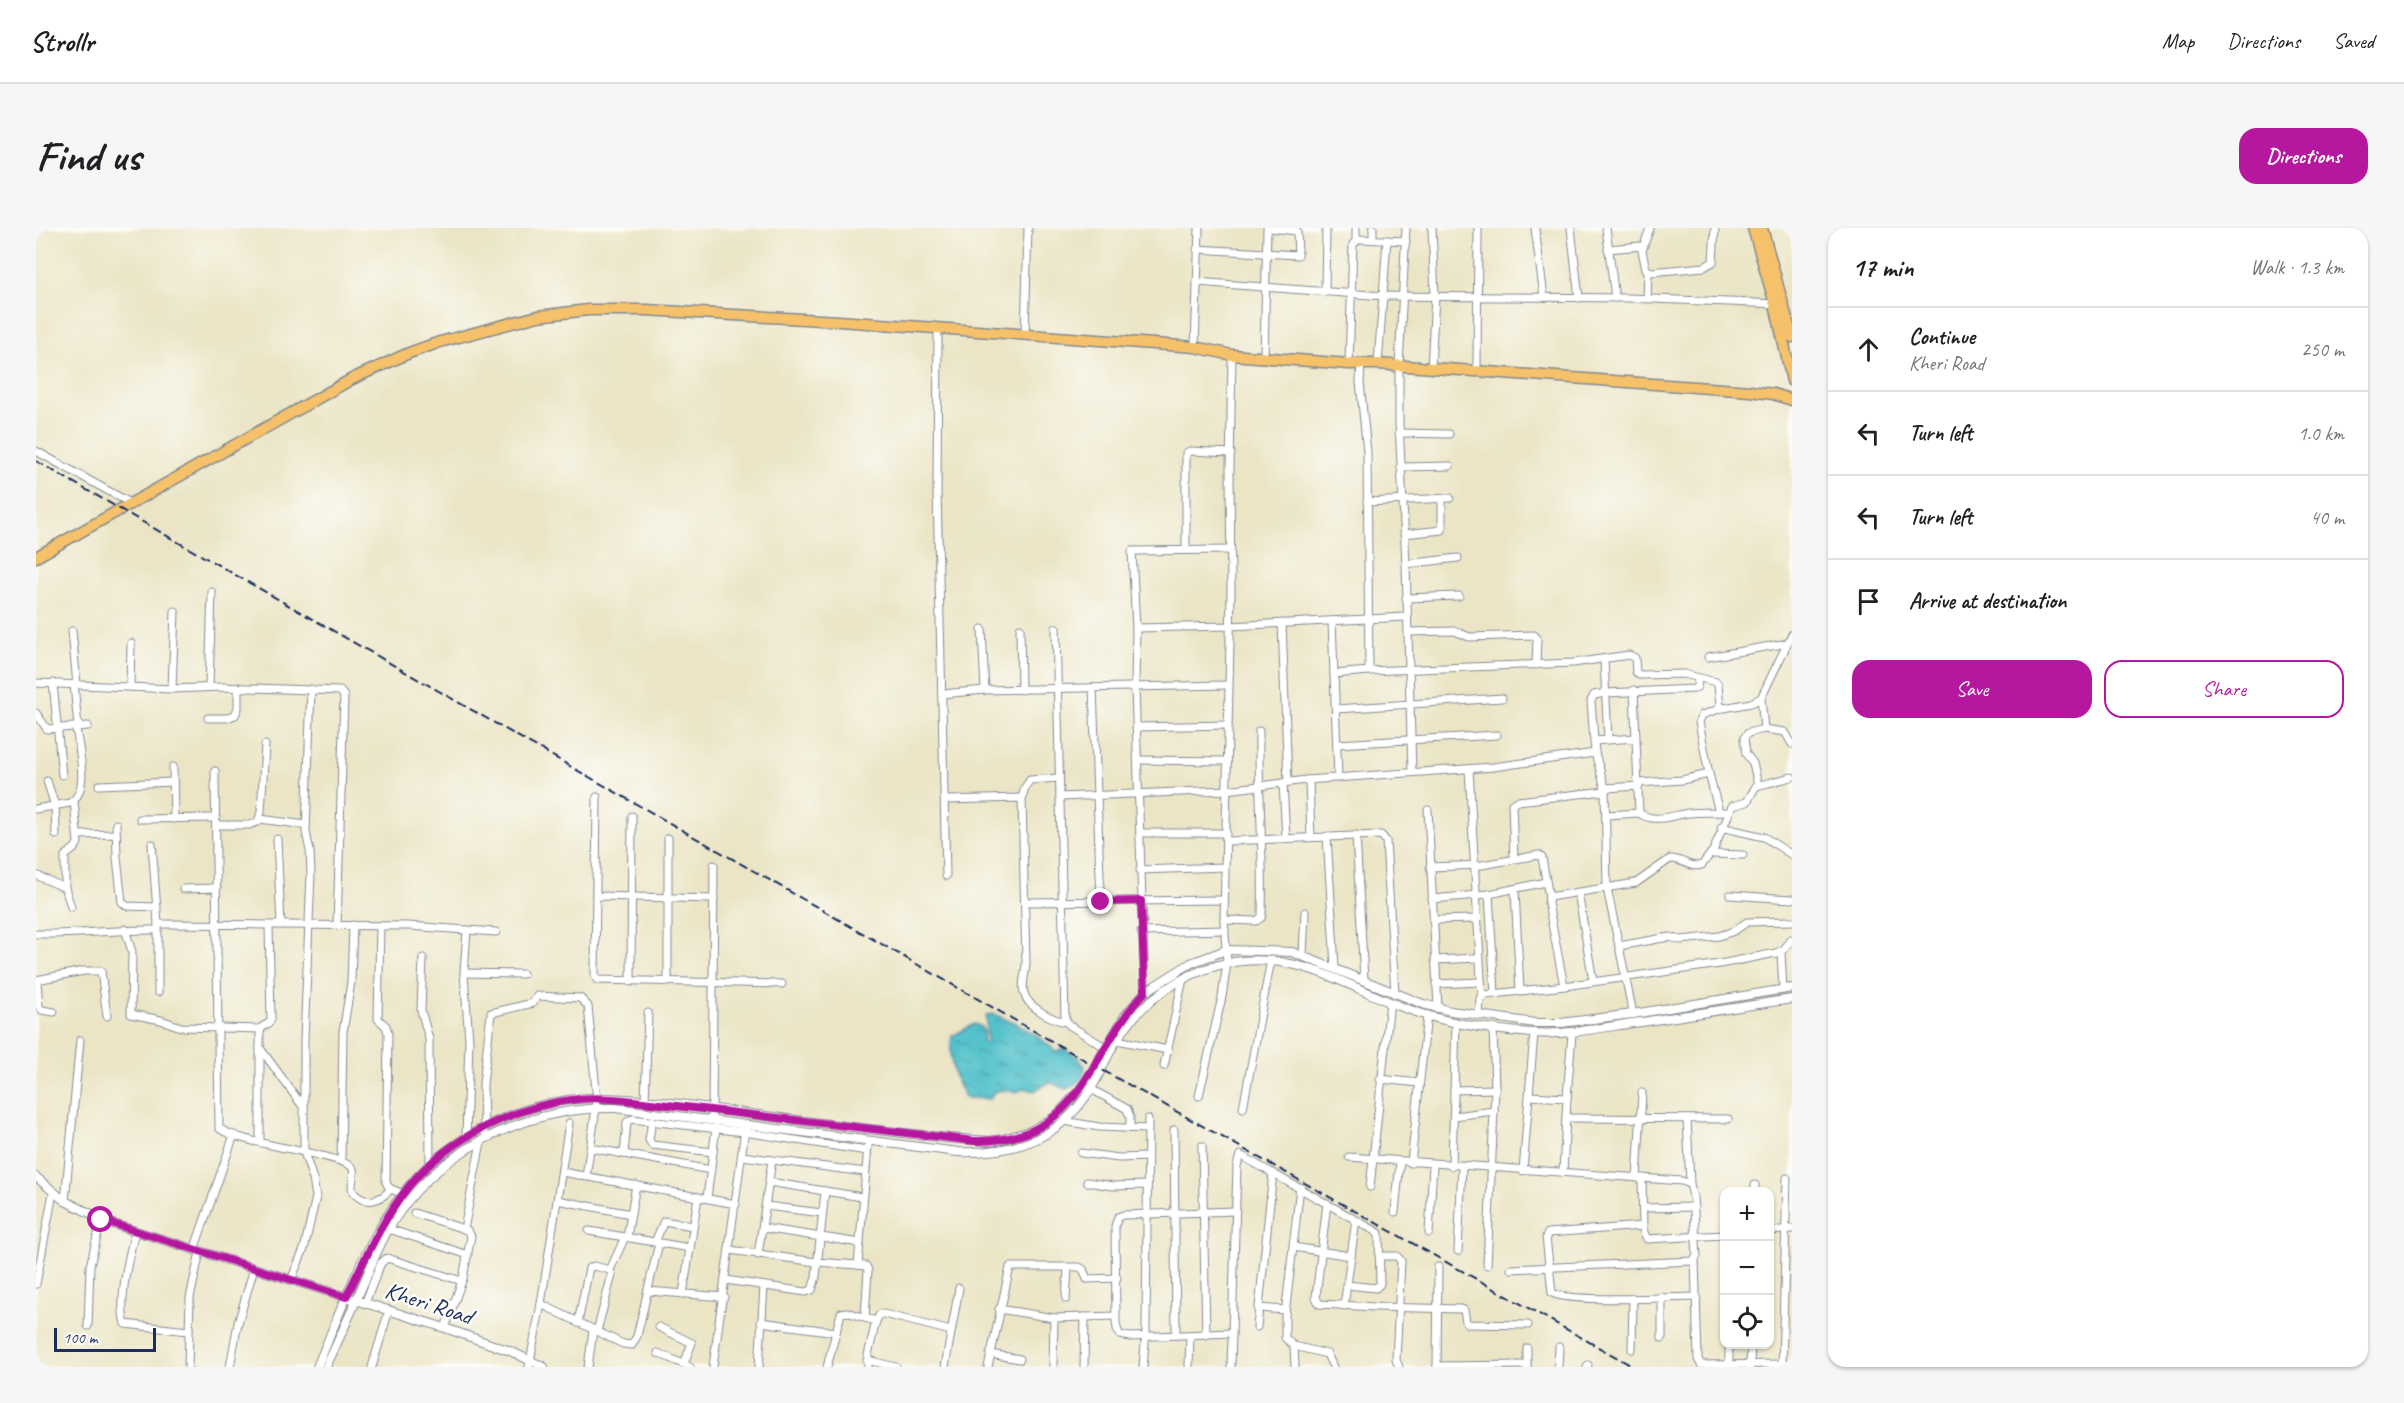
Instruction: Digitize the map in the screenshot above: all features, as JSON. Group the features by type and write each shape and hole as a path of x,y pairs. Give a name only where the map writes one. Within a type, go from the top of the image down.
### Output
{"main road":[{"path":"1753,228 1792,337"},
{"path":"1762,228 1779,304 1792,381"},
{"path":"36,556 132,504 304,405 384,364 440,342 538,316 588,310 646,310 938,328 1195,347 1233,355 1349,364 1378,364 1773,394 1792,392 1792,399 1773,394"}],"street":[{"path":"1025,335 1028,228"},
{"path":"1195,347 1199,228"},
{"path":"1197,249 1267,254 1295,256 1299,253 1297,231 1269,228 1267,254 1264,357"},
{"path":"1325,292 1326,228"},
{"path":"1349,364 1353,244 1356,240 1356,228"},
{"path":"1373,228 1373,239"},
{"path":"1406,228 1399,366 1399,433 1406,564 1412,772"},
{"path":"1431,368 1435,296 1432,228"},
{"path":"1477,372 1478,228"},
{"path":"1535,228 1544,297"},
{"path":"1571,228 1579,298"},
{"path":"1606,228 1615,298"},
{"path":"1647,299 1648,271 1643,248 1650,228"},
{"path":"1648,271 1710,266 1714,255 1715,228"},
{"path":"1356,240 1406,241"},
{"path":"1378,364 1387,240"},
{"path":"1608,249 1635,245 1643,248"},
{"path":"1197,282 1384,296 1615,298 1779,304"},
{"path":"938,328 937,491 946,876"},
{"path":"1199,1096 1222,997 1226,956 1224,900 1233,355"},
{"path":"1361,363 1360,382 1367,452 1369,671"},
{"path":"1399,433 1449,434"},
{"path":"36,451 132,504"},
{"path":"1186,550 1186,453 1190,451 1231,453"},
{"path":"1401,467 1450,466"},
{"path":"1367,502 1446,499 1442,530 1404,534"},
{"path":"1145,992 1141,932 1138,727 1135,688 1136,628 1132,551 1230,550"},
{"path":"1406,564 1458,558"},
{"path":"209,687 212,592"},
{"path":"1406,598 1459,596"},
{"path":"172,689 175,610"},
{"path":"1136,628 1230,626 1406,617"},
{"path":"1332,621 1338,778"},
{"path":"1282,623 1286,838"},
{"path":"1020,628 1021,690"},
{"path":"1056,628 1058,778 1066,1022"},
{"path":"982,629 985,690"},
{"path":"70,907 65,888 65,856 77,846 74,801 82,782 72,631"},
{"path":"1408,632 1455,631 1469,637 1536,635 1536,665"},
{"path":"1764,729 1761,698 1792,634"},
{"path":"130,687 131,643"},
{"path":"1708,657 1788,643"},
{"path":"1334,674 1536,665 1604,660 1629,655 1635,658 1636,672 1639,675 1684,674 1718,683 1722,708"},
{"path":"1604,660 1608,740"},
{"path":"1633,1014 1608,888 1605,790 1595,753 1591,698 1597,694 1634,690 1694,689 1698,678"},
{"path":"36,683 172,689 238,687 338,690 344,696 337,926"},
{"path":"53,683 62,775"},
{"path":"942,694 985,690 1227,685"},
{"path":"208,718 227,718 235,715 238,687"},
{"path":"1093,688 1101,902"},
{"path":"291,1280 304,1249 316,1197 304,1152 311,858 306,825 311,689"},
{"path":"1634,690 1639,813"},
{"path":"1336,709 1502,698"},
{"path":"1719,812 1709,774 1700,718 1722,708 1751,703 1761,698"},
{"path":"36,713 45,728 88,726"},
{"path":"1138,727 1227,725"},
{"path":"1758,785 1753,763 1746,754 1744,738 1748,733 1764,729 1785,732 1792,744"},
{"path":"1224,920 1256,921 1261,918 1263,877 1258,785 1259,731"},
{"path":"1337,744 1497,735"},
{"path":"1594,741 1635,738"},
{"path":"140,819 255,824 260,819 265,745"},
{"path":"1060,797 1227,790 1309,780 1469,768 1595,753"},
{"path":"1138,760 1226,761"},
{"path":"173,767 174,819"},
{"path":"1469,768 1477,896 1478,958 1482,996 1479,1016"},
{"path":"215,771 219,1027 218,1125 222,1130 234,1135 341,1161 352,1167 351,1188 356,1196 373,1201 384,1197 391,1189"},
{"path":"1515,859 1512,804 1518,801 1682,780 1709,774"},
{"path":"1549,897 1641,881 1673,858 1690,866 1698,866 1711,854 1731,806 1747,802 1753,788 1758,785 1792,777"},
{"path":"1058,778 1030,780 1022,798 1026,963 1024,993 1038,1009 1053,1019 1066,1022 1106,1047"},
{"path":"1309,780 1311,837"},
{"path":"47,782 55,806 56,835"},
{"path":"99,785 173,782"},
{"path":"597,797 596,978 602,982 714,981 782,984"},
{"path":"945,800 1022,798"},
{"path":"36,808 74,801"},
{"path":"1428,810 1438,1008"},
{"path":"1606,815 1639,813 1646,817 1666,819 1688,813 1728,812"},
{"path":"631,982 632,816"},
{"path":"260,819 306,825"},
{"path":"116,824 122,902 127,906 157,908"},
{"path":"1721,827 1764,837 1792,855"},
{"path":"1140,833 1261,839 1381,835 1386,841 1393,998 1380,1079 1370,1187"},
{"path":"78,835 116,834"},
{"path":"1356,835 1364,980"},
{"path":"1327,836 1335,968"},
{"path":"668,982 669,838"},
{"path":"277,839 280,925"},
{"path":"152,844 158,927 158,992"},
{"path":"1711,854 1743,855"},
{"path":"1430,867 1475,866 1541,856 1564,986"},
{"path":"707,1198 713,1152 714,865"},
{"path":"1140,870 1225,867"},
{"path":"36,876 65,888"},
{"path":"1431,899 1477,896 1546,882"},
{"path":"183,888 217,888"},
{"path":"1515,890 1520,992"},
{"path":"1578,892 1593,981"},
{"path":"1489,894 1495,994"},
{"path":"1730,895 1792,899"},
{"path":"596,896 714,899"},
{"path":"1025,902 1224,900"},
{"path":"1303,955 1305,912"},
{"path":"1433,920 1477,919"},
{"path":"1619,946 1659,938 1669,937 1681,940 1719,936 1734,931 1747,922 1792,921"},
{"path":"36,934 76,935 158,927 280,925 380,926 496,932"},
{"path":"126,929 132,952 131,1014 181,1027 261,1029 271,1019 269,926"},
{"path":"341,1161 344,1023 351,982 353,926"},
{"path":"380,926 378,1019 386,1026 388,1033 386,1182 391,1189 403,1194"},
{"path":"465,1138 470,1040 464,973 467,930"},
{"path":"1141,932 1225,930"},
{"path":"1482,996 1720,964 1780,951 1792,939"},
{"path":"597,1103 713,1117 975,1141 1003,1139 1030,1131 1060,1112 1083,1086 1125,1016 1145,992 1191,963 1226,956 1287,951 1303,955 1364,980 1427,1015 1456,1022 1534,1033 1572,1033 1792,999"},
{"path":"745,1128 868,1139 958,1152 1010,1149 1028,1144 1064,1121 1091,1089 1117,1040 1146,1005 1183,979 1210,967 1226,956 1297,964 1393,998 1438,1008 1479,1016 1548,1024 1633,1014 1788,989 1780,951"},
{"path":"423,958 421,1010 429,1039 430,1165"},
{"path":"1435,960 1478,958"},
{"path":"1243,1108 1271,960"},
{"path":"54,1012 42,1010 39,1007 36,980 84,971 101,971 107,1016"},
{"path":"464,973 523,974"},
{"path":"1164,1066 1183,979"},
{"path":"1436,984 1480,982"},
{"path":"464,1229 483,1136 483,1084 491,1013 533,1003 537,996 574,997 586,1003 597,1103 586,1177"},
{"path":"645,1102 648,1013"},
{"path":"1411,1163 1427,1015"},
{"path":"1452,1166 1456,1022"},
{"path":"1487,1265 1495,1089 1493,1028"},
{"path":"260,1142 261,1029"},
{"path":"1523,1171 1534,1033"},
{"path":"1563,1172 1572,1033"},
{"path":"65,1202 80,1040"},
{"path":"1117,1040 1168,1050"},
{"path":"260,1048 304,1108"},
{"path":"1380,1079 1419,1083"},
{"path":"1091,1089 1127,1109 1130,1128"},
{"path":"1454,1090 1495,1089"},
{"path":"1641,1093 1640,1178 1645,1237 1649,1239 1720,1236"},
{"path":"1530,1096 1567,1098"},
{"path":"327,1367 381,1227 403,1194 430,1165 465,1138 483,1136 537,1116 597,1103 645,1102 713,1117 745,1128 867,1150"},
{"path":"1454,1116 1494,1112"},
{"path":"624,1154 628,1120 713,1117"},
{"path":"1566,1118 1728,1119"},
{"path":"1143,1367 1146,1336 1148,1119"},
{"path":"1687,1119 1689,1184 1694,1207 1696,1238 1699,1363 1704,1367 1792,1364"},
{"path":"652,1120 650,1142 652,1145 713,1152"},
{"path":"1064,1121 1099,1127 1148,1129"},
{"path":"529,1364 541,1304 569,1123"},
{"path":"713,1367 745,1128"},
{"path":"1174,1130 1176,1335"},
{"path":"188,1367 190,1298 197,1251 234,1135"},
{"path":"317,1367 354,1300 389,1229 425,1182 483,1136"},
{"path":"858,1265 868,1139"},
{"path":"1202,1146 1206,1335"},
{"path":"591,1149 711,1170"},
{"path":"1081,1153 1119,1158 1147,1157"},
{"path":"1231,1367 1235,1211 1239,1156 1243,1155 1378,1233 1381,1281 1378,1287 1347,1285"},
{"path":"742,1156 865,1172"},
{"path":"1349,1157 1433,1165 1682,1181 1689,1184"},
{"path":"758,1255 772,1160"},
{"path":"1395,1212 1400,1162"},
{"path":"1429,1233 1433,1165"},
{"path":"1458,1251 1462,1167"},
{"path":"562,1172 736,1204"},
{"path":"1257,1327 1274,1173"},
{"name":"Kheri Road","path":"36,1177 65,1202 101,1220 446,1328 489,1343 529,1364 544,1367"},
{"path":"1782,1365 1789,1230 1787,1178"},
{"path":"769,1182 862,1197"},
{"path":"1087,1182 1113,1186 1147,1185"},
{"path":"588,1367 595,1331 612,1275 610,1270 626,1237 636,1185"},
{"path":"1300,1187 1285,1310 1285,1338 1294,1346 1327,1354 1333,1367"},
{"path":"726,1280 809,1292 815,1282 825,1191"},
{"path":"36,1284 53,1193"},
{"path":"683,1294 698,1197"},
{"path":"557,1200 631,1214"},
{"path":"1327,1203 1316,1300 1321,1305 1463,1309 1466,1322 1469,1324 1528,1325"},
{"path":"766,1206 822,1213"},
{"path":"1643,1208 1694,1207"},
{"path":"1232,1333 1190,1336 1120,1335 1116,1316 1116,1221 1123,1215 1235,1211"},
{"path":"414,1213 464,1229 471,1236 462,1281 446,1328"},
{"path":"88,1326 90,1266 101,1220"},
{"path":"1344,1306 1356,1220"},
{"path":"541,1304 623,1344 632,1345 637,1335 664,1221 693,1226"},
{"path":"1643,1226 1548,1233 1546,1237 1551,1291 1554,1295 1589,1298 1697,1297"},
{"path":"762,1228 860,1243"},
{"path":"389,1229 468,1255"},
{"path":"1774,1231 1789,1230"},
{"path":"589,1231 690,1248"},
{"path":"135,1232 126,1277 125,1324 188,1331"},
{"path":"1293,1247 1351,1256"},
{"path":"730,1250 816,1262 866,1266 868,1270 865,1318"},
{"path":"1379,1256 1397,1256 1401,1261 1396,1360 1399,1367"},
{"path":"354,1300 387,1258 462,1281"},
{"path":"1511,1269 1690,1262 1695,1259"},
{"path":"578,1323 589,1268 594,1266 610,1270"},
{"path":"988,1367 1010,1267 1081,1268 1087,1279 1117,1278"},
{"path":"1438,1267 1437,1366 1527,1366 1527,1348"},
{"path":"230,1367 238,1323 254,1268"},
{"path":"1066,1299 1068,1268"},
{"path":"759,1367 764,1286"},
{"path":"945,1367 959,1288"},
{"path":"648,1290 724,1297"},
{"path":"1662,1297 1662,1338"},
{"path":"1632,1349 1633,1298"},
{"path":"1258,1308 1285,1310"},
{"path":"999,1309 1054,1318 1116,1316"},
{"path":"372,1367 389,1310"},
{"path":"827,1367 839,1316 844,1312 876,1321"},
{"path":"896,1367 868,1363 876,1321 882,1313 951,1331"},
{"path":"1084,1367 1085,1317"},
{"path":"1053,1367 1054,1318"},
{"path":"761,1322 836,1332"},
{"path":"658,1353 687,1366 692,1343 659,1328"},
{"path":"1783,1328 1792,1328"},
{"path":"1188,1367 1190,1336"},
{"path":"1294,1346 1294,1367"},
{"path":"1558,1367 1559,1347"},
{"path":"1729,1349 1729,1365"},
{"path":"1750,1349 1750,1366"},
{"path":"990,1353 1020,1359"}],"water":[{"path":"992,1014 1026,1029 1056,1051 1064,1049 1079,1058 1085,1067 1079,1081 1066,1089 1050,1082 1034,1091 1025,1088 1016,1092 1002,1090 994,1092 990,1099 966,1098 953,1068 952,1036 974,1024 980,1026 984,1031 983,1043 987,1043 986,1016"}],"railway":[{"path":"36,461 1095,1066 1634,1367"}],"route":[{"path":"101,1220 346,1297 381,1227 403,1194 420,1174 452,1146 465,1138 523,1112 553,1103 597,1098 710,1109 975,1141 990,1141 1015,1136 1030,1131 1055,1117 1074,1098 1125,1016 1145,992 1141,901 1101,902"}]}
